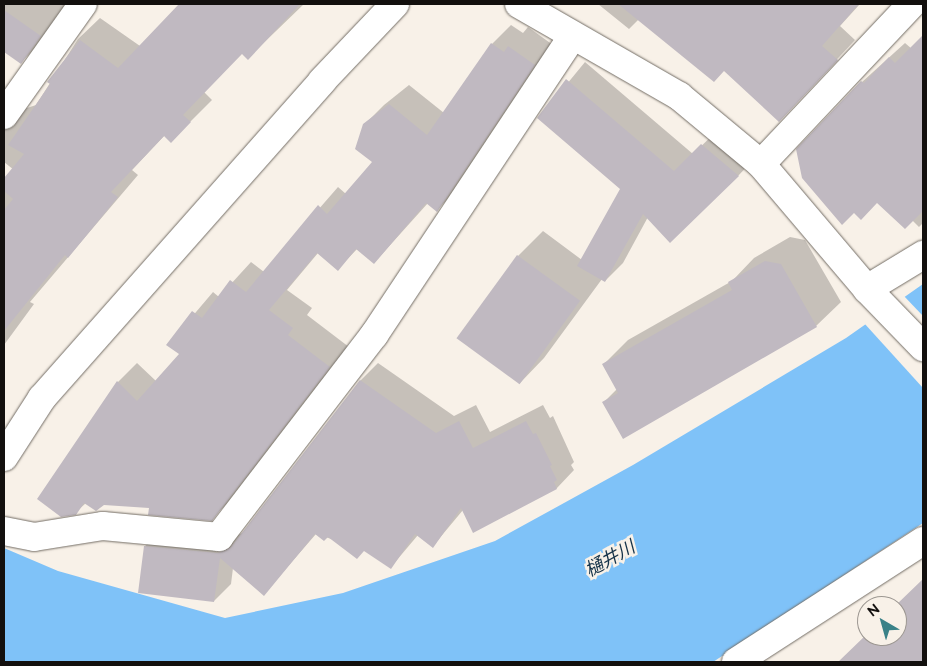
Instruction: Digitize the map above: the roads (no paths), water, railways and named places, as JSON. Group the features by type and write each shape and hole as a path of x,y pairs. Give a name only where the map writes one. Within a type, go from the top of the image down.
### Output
{"street":[{"path":"4,115 83,4"},
{"path":"4,457 42,398 322,81 395,4"},
{"path":"519,4 679,96 761,164 873,296 923,347"},
{"path":"761,164 912,4"},
{"path":"6,531 34,537 103,526 219,537 374,335 574,36"},
{"path":"873,296 923,255"},
{"path":"736,662 923,541"}],"water":[{"name":"樋井川","path":"923,284 923,523 713,662 4,662 4,548 58,571 225,618 343,593 495,541 633,465 846,338"}]}
